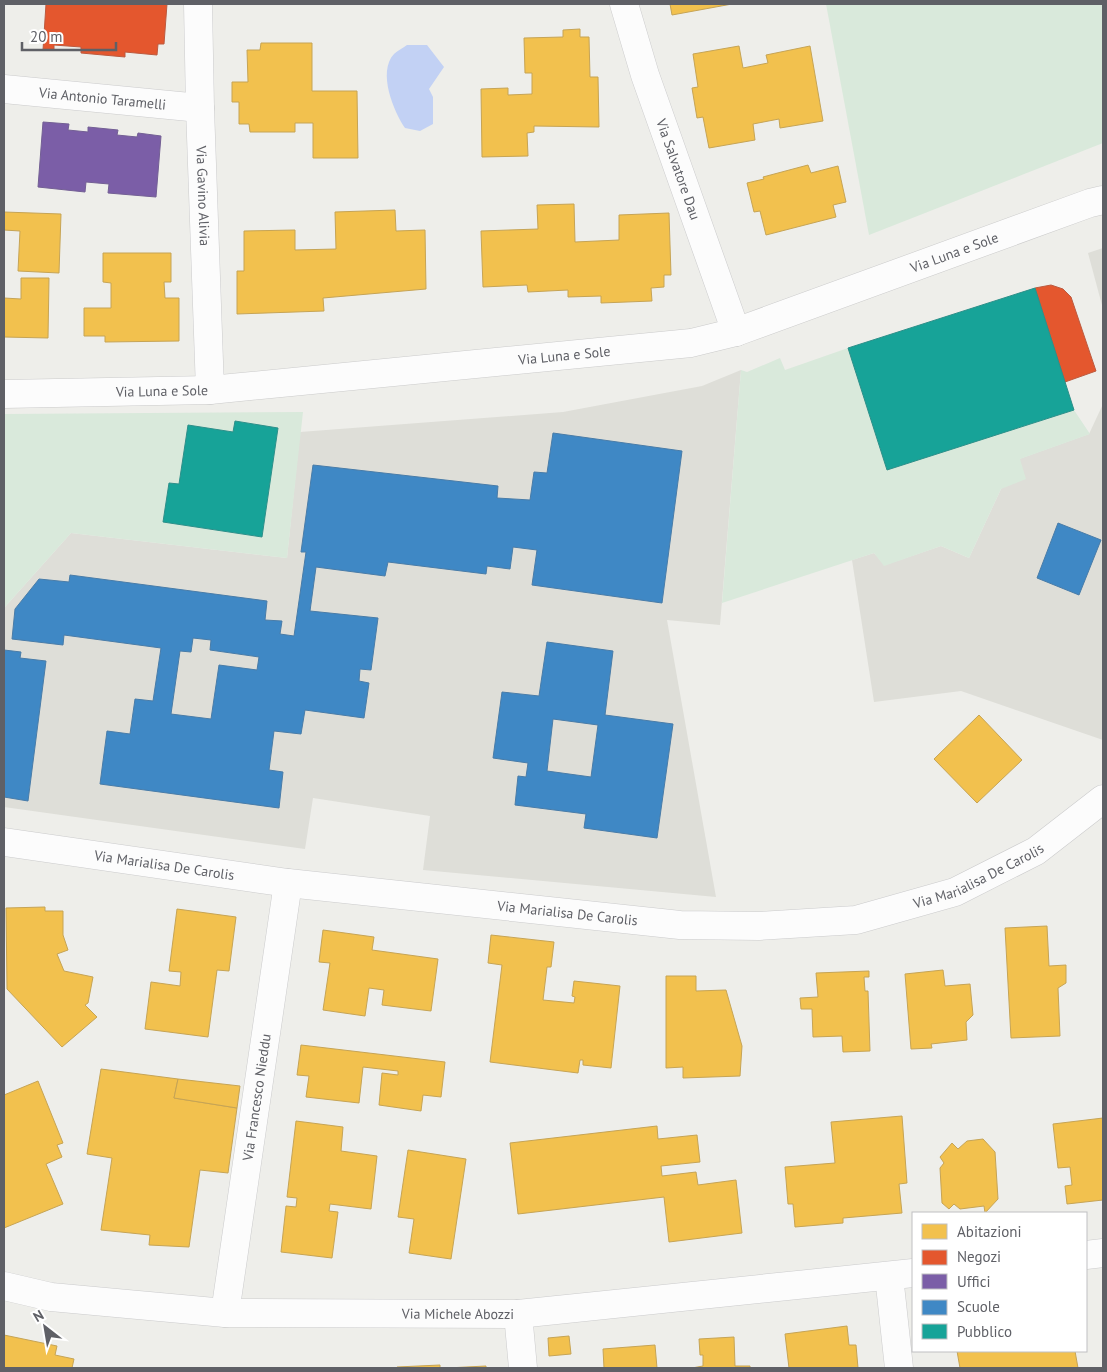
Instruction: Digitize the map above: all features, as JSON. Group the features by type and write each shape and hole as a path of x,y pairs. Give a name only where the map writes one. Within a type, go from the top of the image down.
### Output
{"street":[{"name":"Via Gavino Alivia","path":"198,4 210,390"},
{"name":"Via Salvatore Dau","path":"624,4 645,74 736,332"},
{"name":"Via Antonio Taramelli","path":"4,89 200,108"},
{"name":"Via Luna e Sole","path":"4,394 210,390 691,343 736,332 1090,203 1103,200"},
{"name":"Via Marialisa De Carolis","path":"4,842 288,883 680,925 759,926 856,920 955,892 1036,850 1103,799"},
{"name":"Via Francesco Nieddu","path":"226,1313 288,883"},
{"path":"1087,1255 1103,1253"},
{"name":"Via Michele Abozzi","path":"4,1286 51,1297 226,1313 518,1314 901,1274"},
{"path":"899,1368 901,1274"},
{"path":"518,1314 522,1368"}],"shaded area":[{"path":"1103,248 1103,309 1088,253"},
{"path":"741,370 720,625 667,620 716,897 423,870 430,816 313,798 305,849 4,807 4,608 71,533 287,558 300,432 563,412 702,386"},
{"path":"1103,404 1103,740 961,691 874,702 852,560 874,553 885,565 941,546 969,558 1001,489 1019,459 1089,434"}],"green space":[{"path":"826,4 1103,4 1103,143 869,235"},
{"path":"1035,288 1074,410 1090,434 1020,459 1026,479 1001,489 969,558 941,546 884,566 874,553 722,603 741,370 747,372 780,358 785,370"},
{"path":"303,412 287,558 71,533 4,608 4,414","holes":["235,421 278,428 262,537 163,522 169,483 179,484 189,425 233,432"]}],"water":[{"path":"407,45 427,45 444,67 429,89 433,97 433,124 420,131 405,128 392,102 387,81 389,62 394,54"}],"building: Abitazioni":[{"path":"670,4 732,4 672,15"},
{"path":"580,29 580,37 589,37 590,77 598,77 599,127 534,126 534,132 527,133 528,156 482,157 481,89 508,88 508,95 532,94 532,73 525,73 524,38 563,37 563,30"},
{"path":"261,43 312,43 312,91 357,91 358,158 313,158 313,123 295,123 295,132 250,132 249,124 239,124 239,102 232,102 232,82 248,82 247,50 260,50"},
{"path":"739,46 743,68 768,63 766,55 810,46 823,121 780,128 779,119 753,124 755,140 709,148 703,117 697,118 692,88 698,87 693,54"},
{"path":"808,165 811,173 838,166 846,202 833,205 836,217 766,235 760,211 754,212 747,183"},
{"path":"574,204 575,242 619,240 619,215 669,213 671,275 664,275 664,287 651,288 652,301 601,303 601,296 568,297 568,290 528,292 527,285 483,287 481,231 538,229 537,205"},
{"path":"395,210 396,231 425,230 426,289 323,298 324,311 237,314 237,271 244,271 244,231 295,230 295,250 336,249 335,212"},
{"path":"4,212 61,214 59,273 18,271 20,231 4,230"},
{"path":"103,253 171,253 171,282 164,282 165,298 179,298 179,341 105,342 105,336 84,336 84,308 111,308 111,283 103,282"},
{"path":"21,278 49,278 48,338 4,337 4,298 21,299"},
{"path":"979,715 1022,760 977,803 934,759"},
{"path":"45,907 45,911 63,911 63,935 68,950 57,954 64,971 93,977 88,1003 85,1005 97,1017 62,1047 7,989 6,908"},
{"path":"177,909 236,917 229,971 217,970 208,1037 145,1029 151,982 180,986 181,972 169,971"},
{"path":"1047,926 1049,966 1066,965 1066,983 1058,988 1060,1036 1011,1038 1005,928"},
{"path":"323,930 374,937 372,950 438,959 431,1011 382,1005 384,990 369,988 365,1016 323,1010 330,963 319,962"},
{"path":"491,935 554,942 551,967 547,967 543,1000 574,1003 575,997 572,996 574,981 620,986 611,1068 583,1065 583,1060 580,1060 578,1073 490,1062 502,965 488,963"},
{"path":"943,970 945,986 970,984 973,1015 966,1022 967,1040 931,1044 932,1048 911,1049 905,974"},
{"path":"869,971 869,977 864,977 865,991 868,991 870,1051 843,1052 842,1036 813,1037 812,1009 801,1009 800,998 818,997 816,973"},
{"path":"666,976 696,976 696,991 726,990 742,1046 740,1076 683,1078 683,1067 666,1068"},
{"path":"301,1045 445,1062 441,1097 423,1095 421,1111 379,1105 382,1073 398,1075 398,1071 363,1067 359,1103 306,1097 309,1076 297,1075"},
{"path":"101,1069 178,1079 174,1098 237,1108 228,1173 200,1170 189,1247 149,1245 150,1235 101,1230 112,1158 87,1154"},
{"path":"178,1079 240,1086 237,1108 174,1098"},
{"path":"38,1081 63,1143 57,1145 62,1157 46,1164 63,1204 4,1228 4,1095"},
{"path":"902,1116 907,1183 899,1184 902,1213 843,1218 843,1223 795,1227 793,1204 788,1204 785,1167 835,1163 831,1122"},
{"path":"1103,1118 1103,1200 1067,1204 1065,1186 1072,1185 1070,1167 1058,1168 1053,1124"},
{"path":"296,1121 343,1127 341,1151 377,1156 371,1209 330,1204 329,1211 338,1212 332,1258 281,1252 286,1206 296,1207 297,1198 287,1197"},
{"path":"657,1126 658,1139 697,1135 700,1162 661,1166 662,1176 696,1172 698,1185 736,1180 742,1233 669,1242 664,1197 518,1214 510,1143"},
{"path":"983,1139 995,1152 998,1199 986,1212 984,1206 960,1209 954,1204 949,1209 942,1203 940,1168 944,1163 940,1157 952,1143 958,1149 967,1141"},
{"path":"408,1150 466,1159 451,1259 409,1253 414,1219 398,1217"},
{"path":"847,1326 849,1345 856,1345 858,1368 789,1368 785,1334"},
{"path":"4,1335 57,1346 55,1355 74,1359 72,1368 4,1368"},
{"path":"569,1336 571,1354 549,1356 548,1338"},
{"path":"734,1337 735,1366 750,1366 750,1368 692,1368 703,1366 703,1355 700,1355 699,1339"},
{"path":"655,1345 657,1368 604,1368 603,1349"},
{"path":"957,1352 1075,1352 1078,1368 960,1368"},
{"path":"440,1365 440,1368 397,1368 397,1367"},
{"path":"486,1366 486,1368 447,1368"}],"building: Negozi":[{"path":"46,4 167,4 164,44 158,44 157,55 125,52 125,57 81,53 81,47 54,45 54,50 43,50"},
{"path":"1051,285 1063,289 1071,297 1096,371 1065,382 1035,288"}],"building: Uffici":[{"path":"43,122 69,124 68,130 88,132 88,127 118,130 117,135 137,137 138,133 161,136 156,197 108,193 109,184 86,182 85,192 38,187"}],"building: Scuole":[{"path":"553,433 682,451 662,603 532,585 537,550 513,547 510,569 487,566 486,574 388,562 385,576 316,567 310,611 378,618 371,670 360,669 359,681 369,683 364,718 305,710 301,734 274,731 269,770 283,772 279,808 100,784 107,731 130,734 135,699 153,701 161,648 64,635 63,645 12,639 15,609 39,579 69,582 70,575 267,601 265,620 282,621 280,634 294,636 306,552 301,552 313,465 498,486 497,498 530,500 534,472 547,473","holes":["193,638 211,640 210,650 259,657 257,670 219,665 211,719 171,714 180,651 191,652"]},
{"path":"1058,523 1101,540 1079,595 1037,578"},
{"path":"547,642 613,651 605,715 673,724 657,838 584,828 586,814 515,805 518,776 526,777 528,763 493,758 502,692 539,696","holes":["553,719 598,725 591,777 547,771"]},
{"path":"4,650 21,652 20,658 46,661 28,801 4,797"}],"building: Pubblico":[{"path":"1035,288 1074,410 887,470 848,348"},
{"path":"235,421 278,428 262,537 163,522 169,483 179,484 188,425 233,432"}]}
